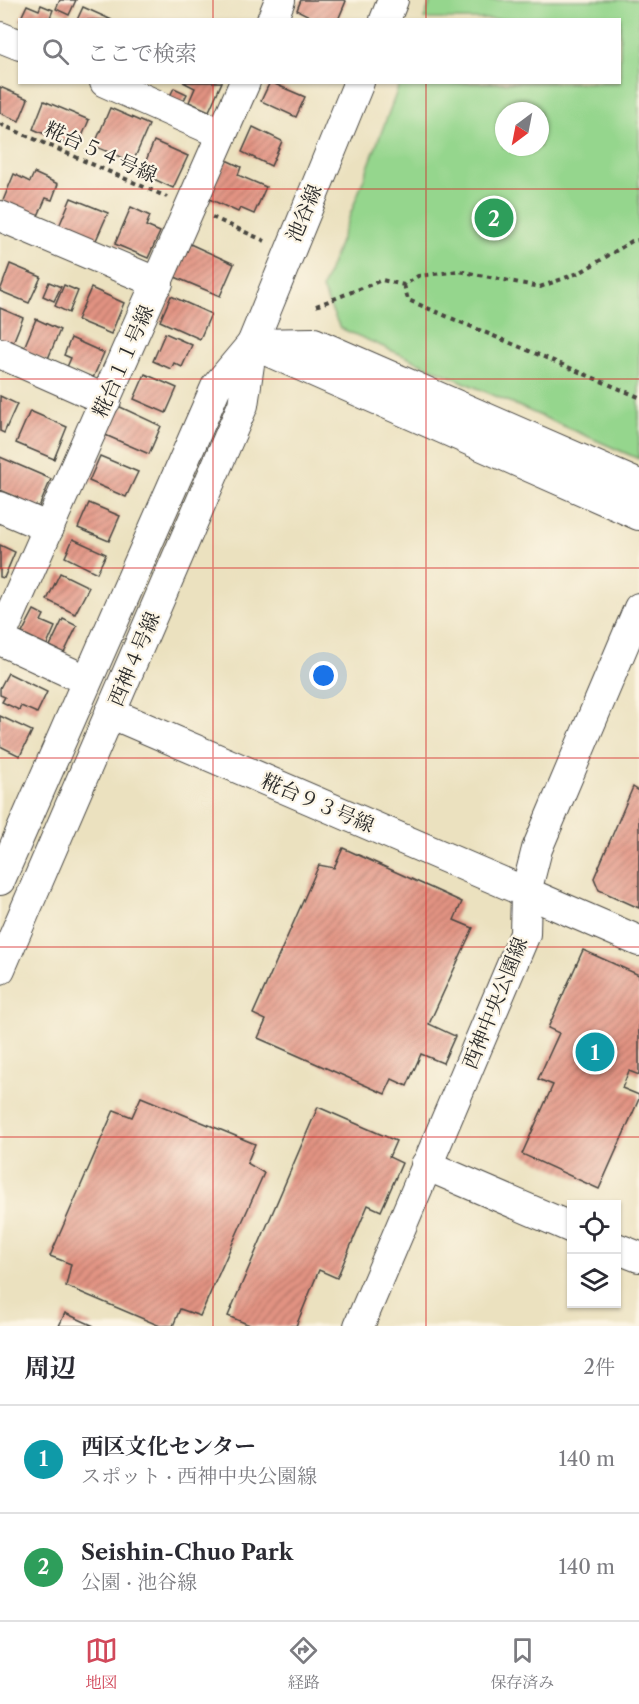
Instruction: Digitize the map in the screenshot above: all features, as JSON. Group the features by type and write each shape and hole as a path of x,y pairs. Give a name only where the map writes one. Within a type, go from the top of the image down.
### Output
{"street":[{"path":"273,18 280,0"},
{"path":"386,18 393,0"},
{"path":"0,37 18,44"},
{"path":"110,84 222,134"},
{"name":"糀台１１号線","path":"0,639 244,84"},
{"name":"池谷線","path":"252,344 358,84"},
{"path":"0,216 158,283"},
{"path":"252,344 314,343 639,485"},
{"path":"252,344 639,515"},
{"name":"西神４号線","path":"0,880 216,387 252,344"},
{"name":"西神４号線","path":"0,969 243,405 252,344"},
{"path":"0,353 106,400"},
{"path":"0,507 49,528"},
{"name":"西神中央公園線","path":"359,1326 426,1165 497,1005 525,934 526,892 537,849 639,608"},
{"path":"0,639 86,680"},
{"name":"糀台９３号線","path":"110,713 639,941"},
{"path":"426,1165 567,1226"},
{"path":"621,1250 639,1257"}],"path":[{"name":"糀台５４号線","path":"0,124 288,252"},
{"path":"316,306 382,280 404,285 418,276 459,272 540,287 581,272 632,241 639,240"},
{"path":"404,285 408,300 639,397"}],"green space":[{"path":"431,0 639,0 639,459 340,328 322,289 400,84 621,84 621,18 424,18"}],"building":[{"path":"60,0 76,0 69,15 56,9"},
{"path":"301,0 346,1 339,18 313,18 297,10"},
{"path":"27,5 39,10 41,5 53,10 50,18 21,18"},
{"path":"83,7 108,18 78,18"},
{"path":"187,84 221,84 209,111 189,102 195,88"},
{"path":"269,84 275,84 305,97 296,117 261,101"},
{"path":"0,87 28,99 19,121 0,113"},
{"path":"174,88 187,94 180,108 167,102"},
{"path":"44,101 89,120 77,148 33,129"},
{"path":"110,108 149,125 133,162 94,146"},
{"path":"253,127 282,141 271,166 242,152"},
{"path":"154,141 188,156 173,188 141,173"},
{"path":"226,160 241,167 238,175 266,187 254,214 240,208 238,212 207,198"},
{"path":"34,173 58,184 52,200 46,198 37,218 2,203 14,174 30,182"},
{"path":"71,198 108,213 93,247 57,231"},
{"path":"131,207 150,216 146,226 160,232 148,258 115,244"},
{"path":"190,244 234,264 220,296 175,277"},
{"path":"10,264 41,277 29,303 0,291"},
{"path":"49,282 61,287 54,301 43,296"},
{"path":"64,285 78,291 69,313 55,306"},
{"path":"91,288 124,303 111,334 77,320"},
{"path":"171,296 211,314 200,339 160,321"},
{"path":"0,308 23,318 12,345 0,340"},
{"path":"36,319 60,330 47,361 23,350"},
{"path":"165,333 192,345 182,367 174,363 171,369 153,361"},
{"path":"71,338 104,353 93,378 67,367 71,358 64,355"},
{"path":"145,374 177,388 166,413 134,399"},
{"path":"0,396 17,404 4,433 0,431"},
{"path":"116,405 161,426 149,454 103,434"},
{"path":"30,411 67,427 54,459 16,443"},
{"path":"100,456 138,472 126,497 89,481"},
{"path":"0,457 51,479 39,507 36,505 31,516 13,508 17,497 0,490"},
{"path":"89,503 120,516 109,541 78,528"},
{"path":"73,539 106,554 97,573 65,557"},
{"path":"0,545 15,552 4,578 0,577"},
{"path":"60,573 89,587 75,614 47,600"},
{"path":"34,610 44,615 41,621 55,627 47,645 22,633"},
{"path":"63,619 77,626 64,653 50,646"},
{"path":"8,673 47,692 37,713 21,706 19,710 2,702 5,697 0,695 0,688"},
{"path":"0,716 32,731 20,756 0,746"},
{"path":"633,787 639,791 639,908 599,890 594,878"},
{"path":"343,848 462,902 454,920 473,928 429,1024 455,1036 443,1063 421,1054 407,1086 392,1079 385,1094 258,1038 266,1020 253,1014 319,865 334,868"},
{"path":"583,950 639,975 639,1075 629,1071 622,1088 639,1095 639,1099 599,1189 522,1154 553,1085 538,1079 559,1033 548,1028"},
{"path":"141,1097 255,1144 247,1163 264,1173 200,1316 180,1309 173,1326 160,1326 66,1286 71,1264 50,1256 114,1110 132,1117"},
{"path":"318,1107 396,1141 389,1157 402,1163 381,1211 368,1205 337,1278 319,1270 296,1326 252,1326 228,1316"},
{"path":"65,1313 94,1326 59,1326"}],"place":[{"name":"Seishin-Chuo Park","path":"494,218"},
{"name":"西区文化センター","path":"595,1052"}]}
